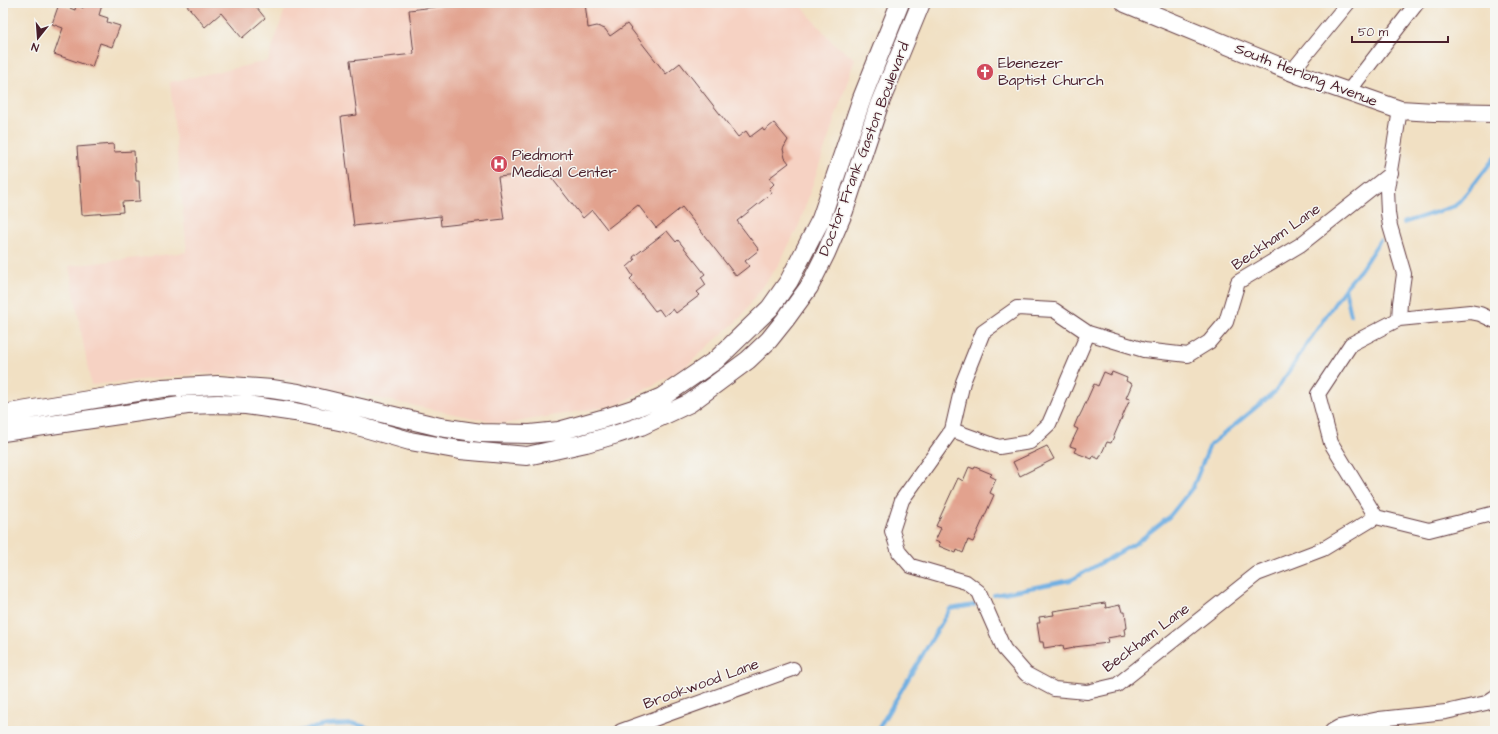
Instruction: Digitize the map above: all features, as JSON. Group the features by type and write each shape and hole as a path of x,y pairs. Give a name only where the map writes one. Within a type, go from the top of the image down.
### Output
{"street":[{"name":"Doctor Frank Gaston Boulevard","path":"3,414 162,388 218,385 272,389 298,393 440,427 481,433 523,434 558,431 632,409 662,397 716,360 770,308 789,281 821,219 862,98 900,3"},
{"name":"Doctor Frank Gaston Boulevard","path":"3,432 187,405 246,405 295,412 344,422 410,441 460,450 527,456 586,443 641,426 690,403 748,360 764,345 785,320 809,287 826,253 844,211 879,105 921,3"},
{"name":"South Herlong Avenue","path":"1125,3 1292,71 1400,110 1495,113"},
{"path":"1292,71 1348,3"},
{"path":"1348,92 1417,3"},
{"path":"1399,319 1404,274 1390,226 1387,189 1400,110"},
{"name":"Beckham Lane","path":"1376,517 1322,549 1257,574 1117,685 1087,692 1054,689 1026,674 1004,649 979,592 966,582 911,566 898,552 892,530 902,500 952,430 963,382 983,332 1017,308 1054,310 1088,333 1144,350 1188,355 1209,342 1226,322 1238,282 1300,244 1391,172"},
{"path":"1495,321 1480,314 1470,312 1399,319 1351,344 1318,394 1332,443 1376,517 1429,530 1495,513"},
{"path":"952,430 999,447 1030,442 1048,424 1088,333"},
{"path":"75,402 78,420"},
{"name":"Brookwood Lane","path":"621,731 793,669"},
{"path":"1332,731 1339,727 1379,719 1446,712 1486,703 1495,697"}],"shaded area":[{"name":"Piedmont Medical Center","path":"294,3 799,3 833,43 855,59 799,225 779,264 740,318 684,368 618,405 503,424 270,376 199,374 91,385 69,266 187,252 170,82 268,61 284,12"}],"building":[{"path":"84,3 97,3 102,5 99,15 108,18 107,22 120,26 112,47 100,43 92,67 54,54 63,28 52,24 59,4 75,10 76,5 83,8"},
{"path":"185,3 253,3 265,18 242,38 221,13 205,27"},
{"path":"443,3 585,3 588,28 597,26 605,29 610,36 627,24 666,74 680,63 738,137 746,131 750,137 762,128 764,131 774,123 788,140 783,149 785,158 789,163 769,178 774,184 769,189 772,193 737,221 759,250 745,261 749,266 736,276 682,207 656,228 638,205 607,229 592,210 583,218 547,172 498,177 504,219 441,226 440,216 354,226 341,117 357,115 350,61 414,54 409,10 443,6"},
{"path":"113,144 114,152 134,151 136,181 139,181 140,201 122,202 123,212 82,215 77,147"},
{"path":"667,231 676,242 678,240 705,274 701,277 706,285 697,292 700,295 676,313 673,309 664,316 659,309 655,311 630,279 633,276 627,267 635,260 633,257"},
{"path":"1104,372 1111,375 1112,372 1127,378 1126,381 1132,384 1126,398 1130,399 1111,443 1107,442 1099,459 1093,456 1092,459 1074,452 1076,448 1070,446 1078,429 1074,427 1078,417 1094,384 1098,386"},
{"path":"1047,446 1054,459 1020,476 1013,462"},
{"path":"969,467 974,469 975,467 992,474 990,476 996,479 990,493 994,495 973,542 968,540 963,553 957,550 956,553 939,546 940,543 935,541 941,528 936,526 958,478 963,481"},
{"path":"1105,603 1106,608 1120,605 1122,612 1125,612 1127,628 1124,629 1125,635 1107,638 1108,643 1074,647 1064,650 1063,645 1044,648 1043,642 1040,642 1037,623 1040,623 1039,617 1054,615 1053,611"}],"waterway":[{"path":"1403,223 1455,206 1495,157"},
{"path":"994,595 1071,580 1136,543 1169,517 1193,487 1210,445 1275,392 1345,288 1361,269 1380,240"},
{"path":"1345,288 1351,315"},
{"path":"877,731 950,609 974,605"},
{"path":"299,731 326,725 356,724 377,731"}],"place":[{"name":"Ebenezer Baptist Church","path":"985,72"},
{"name":"Piedmont Medical Center","path":"499,164"}]}
